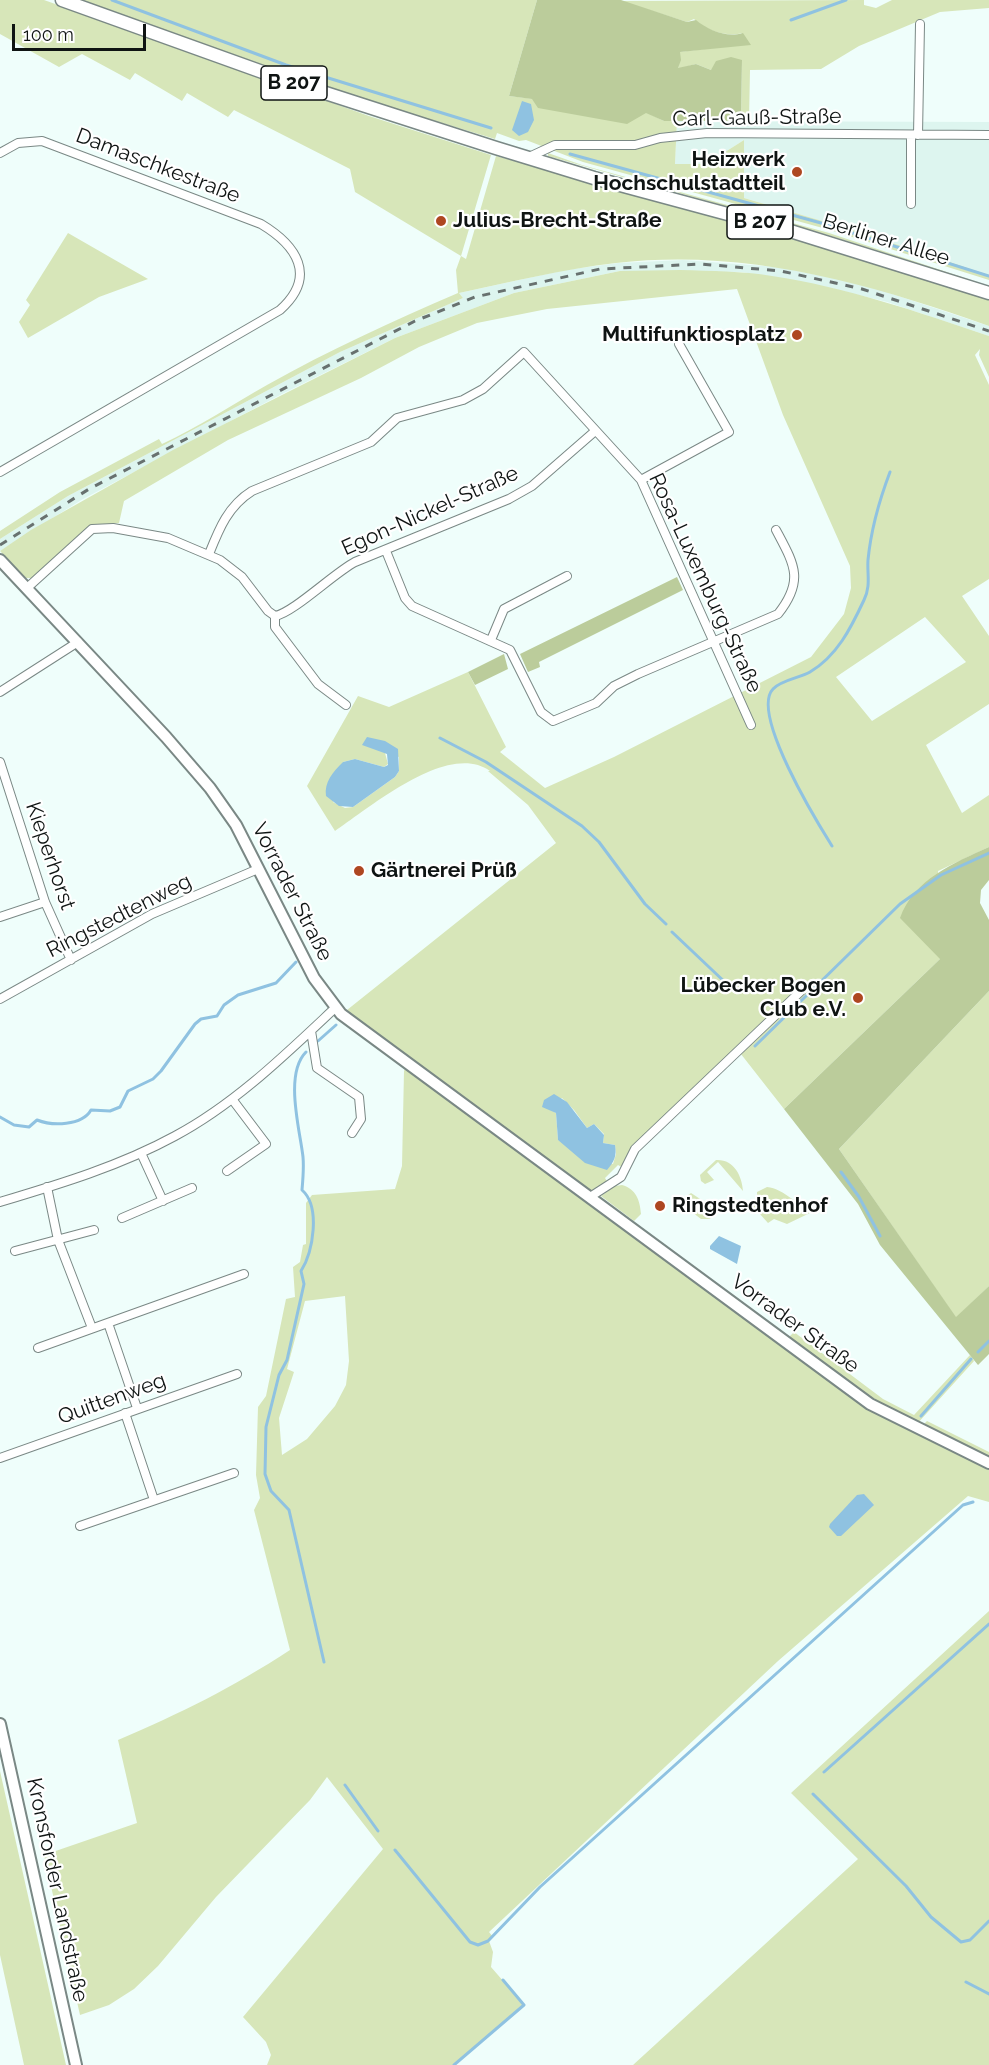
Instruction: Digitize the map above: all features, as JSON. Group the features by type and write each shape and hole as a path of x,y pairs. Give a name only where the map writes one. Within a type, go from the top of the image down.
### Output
{"main road":[{"name":"B 207","path":"62,0 282,79 529,158"},
{"name":"Berliner Allee","path":"529,158 787,230 989,293"}],"street":[{"path":"911,204 920,24"},
{"name":"Carl-Gauß-Straße","path":"529,158 555,145 621,146 660,138 707,133 989,135"},
{"name":"Damaschkestraße","path":"0,153 18,143 42,141 261,224 282,237 295,254 300,268 298,287 291,300 280,310 0,472"},
{"path":"641,480 729,432 679,344"},
{"name":"Rosa-Luxemburg-Straße","path":"209,554 227,514 238,500 252,491 371,442 398,418 463,400 483,389 524,352 594,432 641,480 751,725"},
{"name":"Egon-Nickel-Straße","path":"275,616 286,611 344,568 532,486 594,432"},
{"path":"27,588 92,529 113,528 168,538 209,554 242,577 268,611 275,616 275,627 318,684 346,705"},
{"path":"386,551 405,598 412,606 510,650 541,712 553,721 596,703 620,683 778,614 785,605 796,578 794,566 776,530"},
{"name":"Vorrader Straße","path":"0,560 78,642 210,788 236,825 314,978 335,1008 870,1404 989,1463"},
{"path":"491,640 504,609 567,576"},
{"path":"0,692 78,642"},
{"name":"Kieperhorst","path":"0,762 45,903 71,960"},
{"name":"Ringstedtenweg","path":"0,999 152,915 258,869"},
{"path":"0,917 45,903"},
{"path":"590,1197 621,1177 635,1149 802,990"},
{"path":"0,1202 141,1153 177,1135 232,1099 335,1008"},
{"path":"310,1031 317,1068 359,1097 361,1119 352,1133"},
{"path":"227,1171 266,1144 232,1099"},
{"path":"141,1153 163,1201"},
{"path":"47,1187 58,1240 93,1328"},
{"path":"122,1218 192,1188"},
{"path":"15,1251 94,1230"},
{"path":"38,1348 244,1274"},
{"path":"108,1323 137,1408"},
{"name":"Quittenweg","path":"0,1458 237,1374"},
{"path":"125,1413 154,1500"},
{"path":"81,1526 234,1473"},
{"name":"Kronsforder Landstraße","path":"0,1724 76,2065"}],"shaded area":[{"path":"677,121 989,122 989,275 853,230 744,198 744,140 706,164 675,164"},
{"path":"683,260 778,267 862,284 989,326 989,336 887,302 822,286 742,272 620,271 514,293 395,338 282,394 83,499 0,551 0,539 68,496 340,352 463,298 459,293 565,270 618,263"}],"green space":[{"path":"0,0 44,0 369,116 491,155 461,256 355,192 350,169 234,110 228,117 187,93 182,101 135,73 130,80 82,54 59,67 0,34"},
{"path":"81,0 537,0 509,96 646,112 664,121 677,121 675,164 706,164 744,140 744,198 853,230 989,275 989,280 830,230 583,162 526,140 519,141 497,133 495,139 323,87"},
{"path":"537,0 621,0 687,22 696,20 718,32 743,33 751,45 680,52 681,60 678,68 696,64 711,70 716,61 731,57 742,60 741,121 664,121 646,113 627,124 538,108 532,99 509,96"},
{"path":"864,0 864,5 876,8 892,0 989,0 989,8 940,12 859,46 821,69 750,70 749,121 741,121 742,60 711,70 696,64 678,69 679,52 713,48 743,33 717,32 704,27 694,19 687,22 621,1"},
{"path":"548,153 582,165 829,233 989,286 828,235 548,156"},
{"path":"496,156 785,235 989,299 989,326 852,283 759,265 712,260 616,263 518,280 459,293 463,298 340,352 68,496 0,539 0,531 60,492 159,439 162,444 290,372 338,348 458,293 456,270 461,256 466,259"},
{"path":"68,233 148,279 99,297 28,338 19,322 30,305 26,300"},
{"path":"680,270 761,274 882,301 989,336 989,377 979,355 980,349 975,355 989,385 989,579 962,596 989,636 989,704 926,745 962,813 989,795 989,847 938,871 940,959 784,1109 737,1049 633,1147 623,1168 618,1165 605,1178 608,1183 593,1193 788,1338 794,1332 883,1399 914,1415 970,1355 974,1361 917,1424 922,1426 927,1421 989,1452 989,1502 968,1496 778,1661 489,1932 493,1937 489,1941 493,1952 491,1967 524,2005 454,2065 267,2065 271,2055 266,2042 243,2017 383,1849 327,1777 310,1800 216,1897 158,1966 134,1989 109,2005 80,2015 44,1855 137,1823 118,1740 206,1699 290,1650 254,1510 260,1498 256,1475 258,1407 266,1396 286,1299 295,1297 293,1267 300,1262 303,1245 306,1244 306,1203 312,1195 395,1189 402,1166 404,1071 410,1058 342,1014 556,843 528,805 488,771 490,771 473,764 453,764 432,770 389,794 335,831 307,786 358,696 389,707 468,672 506,747 500,752 545,788 614,757 811,657 844,614 851,588 850,566 783,415 737,289 547,309 477,323 419,347 361,378 228,440 124,501 119,523 91,526 32,578 26,578 0,551 31,530 173,450 395,338 514,293 620,271","holes":["925,617 966,662 872,721 836,677","385,753 399,757 399,771 395,777 353,807 345,808 333,802 343,762 355,759 384,767 388,764","562,1098 587,1128 594,1124 604,1134 603,1143 615,1145 616,1154 613,1164 558,1140 556,1113 549,1109","345,1296 349,1361 346,1385 335,1406 307,1439 282,1455 279,1418 294,1372 287,1369 305,1301"]},
{"path":"677,577 683,590 539,662 540,667 528,672 520,654"},
{"path":"504,654 508,669 475,685 468,672"},
{"path":"989,847 989,880 981,890 980,903 989,920 989,991 839,1149 956,1317 989,1286 989,1354 978,1365 880,1245 858,1204 784,1109 940,959 900,918 906,904 925,883 937,874"},
{"path":"989,991 989,1286 956,1318 839,1149"},
{"path":"716,1160 732,1165 739,1174 743,1191 718,1162 707,1172 714,1180 705,1184 701,1181 700,1175"},
{"path":"622,1185 634,1192 640,1204 641,1214 634,1221 601,1196 615,1186"},
{"path":"767,1187 779,1190 797,1202 808,1205 812,1212 787,1224 774,1219 768,1223 750,1203 757,1199 757,1192"},
{"path":"691,1193 714,1208 715,1212 710,1219 701,1219 684,1206 684,1198"},
{"path":"989,1611 989,2065 633,2065 858,1859 791,1793"},
{"path":"0,1771 66,2065 24,2065 0,1955"}],"water":[{"path":"522,101 531,104 534,120 528,132 519,136 512,130"},
{"path":"367,737 385,741 398,749 399,771 395,777 353,807 339,806 326,796 326,786 330,777 343,762 355,759 384,767 388,765 387,754 362,745"},
{"path":"554,1094 567,1102 587,1128 594,1124 604,1135 603,1143 615,1145 614,1159 607,1170 585,1163 558,1140 556,1113 542,1107 544,1100"},
{"path":"719,1236 741,1246 737,1264 710,1249"},
{"path":"864,1494 874,1505 841,1536 837,1536 829,1527 830,1524 857,1495"}],"waterway":[{"path":"112,0 286,65 491,128"},
{"path":"791,20 846,0"},
{"path":"570,154 821,223 989,276"},
{"path":"832,846 788,768 770,720 768,702 776,686 810,672 828,658 836,650 854,621 867,590 871,537 890,472"},
{"path":"440,738 486,762 582,826 599,842 645,904 666,924"},
{"path":"755,1046 900,904 941,875 989,853"},
{"path":"672,932 729,986"},
{"path":"0,1117 14,1125 29,1127 37,1120 58,1124 74,1122 91,1110 110,1111 120,1107 128,1091 153,1079 161,1071 201,1019 217,1016 224,1005 238,995 276,983 296,962"},
{"path":"318,1041 336,1025"},
{"path":"306,1052 299,1062 296,1074 295,1103 303,1157 302,1190 312,1207 312,1242 301,1271 304,1284 287,1360 279,1375 266,1427 265,1474 271,1491 289,1510 324,1662"},
{"path":"841,1172 859,1197 880,1236"},
{"path":"978,1352 989,1341"},
{"path":"921,1416 971,1359"},
{"path":"395,1850 470,1942 478,1945 488,1941 540,1887 963,1505 973,1502"},
{"path":"824,1772 989,1624"},
{"path":"345,1785 378,1831"},
{"path":"813,1794 906,1886 931,1917 961,1942 970,1940 989,1921"},
{"path":"454,2065 524,2005 503,1980"},
{"path":"966,1982 989,1994"}],"railway":[{"path":"0,545 89,489 415,321 475,297 600,269 701,264 781,271 862,289 989,331"}],"place":[{"name":"Heizwerk Hochschulstadtteil","path":"797,172"},
{"name":"Julius-Brecht-Straße","path":"441,221"},
{"name":"Multifunktiosplatz","path":"797,335"},
{"name":"Gärtnerei Prüß","path":"359,871"},
{"name":"Lübecker Bogen Club e.V.","path":"858,998"},
{"name":"Ringstedtenhof","path":"660,1206"}]}
